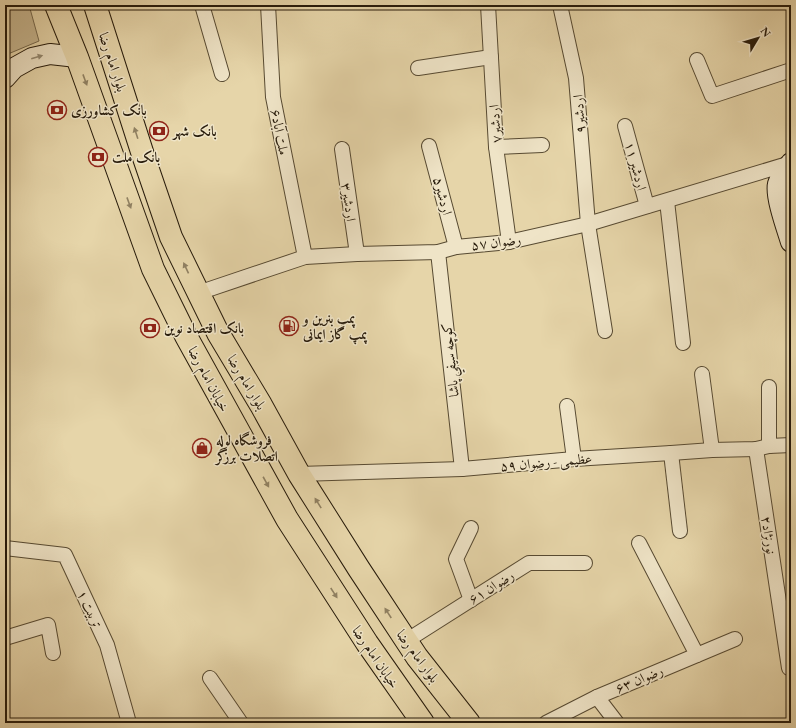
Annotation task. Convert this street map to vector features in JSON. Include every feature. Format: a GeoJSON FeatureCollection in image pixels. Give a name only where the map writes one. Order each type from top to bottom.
{"type":"FeatureCollection","features":[{"type":"Feature","properties":{"kind":"main road","name":"خیابان امام رضا"},"geometry":{"type":"LineString","coordinates":[[56,5],[77,57],[153,269],[186,336],[287,519],[367,644],[423,723]]}},
{"type":"Feature","properties":{"kind":"main road","name":"بلوار امام رضا"},"geometry":{"type":"LineString","coordinates":[[95,5],[171,237],[218,333],[261,405],[299,474],[359,570],[417,657],[469,723]]}},
{"type":"Feature","properties":{"kind":"street"},"geometry":{"type":"LineString","coordinates":[[202,5],[222,74]]}},
{"type":"Feature","properties":{"kind":"street","name":"ملت آباد۶"},"geometry":{"type":"LineString","coordinates":[[268,5],[272,97],[305,257]]}},
{"type":"Feature","properties":{"kind":"street","name":"اردشیر۷"},"geometry":{"type":"LineString","coordinates":[[488,5],[496,147],[509,242]]}},
{"type":"Feature","properties":{"kind":"street","name":"اردشیر۹"},"geometry":{"type":"LineString","coordinates":[[560,5],[576,78],[588,224],[605,331]]}},
{"type":"Feature","properties":{"kind":"street"},"geometry":{"type":"LineString","coordinates":[[5,78],[14,68],[32,58],[50,54],[77,57]]}},
{"type":"Feature","properties":{"kind":"street"},"geometry":{"type":"LineString","coordinates":[[418,68],[491,57]]}},
{"type":"Feature","properties":{"kind":"street"},"geometry":{"type":"LineString","coordinates":[[697,60],[712,96],[791,70]]}},
{"type":"Feature","properties":{"kind":"street","name":"اردشیر ۱۱"},"geometry":{"type":"LineString","coordinates":[[625,126],[647,206]]}},
{"type":"Feature","properties":{"kind":"street"},"geometry":{"type":"LineString","coordinates":[[496,147],[542,145]]}},
{"type":"Feature","properties":{"kind":"street","name":"اردشیر۵"},"geometry":{"type":"LineString","coordinates":[[429,146],[456,246]]}},
{"type":"Feature","properties":{"kind":"street","name":"اردشیر۳"},"geometry":{"type":"LineString","coordinates":[[342,149],[357,254]]}},
{"type":"Feature","properties":{"kind":"street"},"geometry":{"type":"LineString","coordinates":[[791,163],[780,177],[777,186],[779,199],[791,242]]}},
{"type":"Feature","properties":{"kind":"street","name":"رضوان ۵۷"},"geometry":{"type":"LineString","coordinates":[[198,293],[305,257],[438,252],[456,246],[509,242],[588,224],[791,163]]}},
{"type":"Feature","properties":{"kind":"street"},"geometry":{"type":"LineString","coordinates":[[667,201],[683,343]]}},
{"type":"Feature","properties":{"kind":"street","name":"كوچه سيفي پاشا"},"geometry":{"type":"LineString","coordinates":[[438,252],[462,469]]}},
{"type":"Feature","properties":{"kind":"street"},"geometry":{"type":"LineString","coordinates":[[702,374],[712,450]]}},
{"type":"Feature","properties":{"kind":"street","name":"نورنژاد۲"},"geometry":{"type":"LineString","coordinates":[[769,387],[763,447],[789,668]]}},
{"type":"Feature","properties":{"kind":"street"},"geometry":{"type":"LineString","coordinates":[[568,406],[574,459]]}},
{"type":"Feature","properties":{"kind":"street","name":"عظیمی - رضوان ۵۹"},"geometry":{"type":"LineString","coordinates":[[299,474],[462,469],[574,459],[671,454],[791,445]]}},
{"type":"Feature","properties":{"kind":"street"},"geometry":{"type":"LineString","coordinates":[[671,454],[680,531]]}},
{"type":"Feature","properties":{"kind":"street"},"geometry":{"type":"LineString","coordinates":[[470,600],[456,559],[471,528]]}},
{"type":"Feature","properties":{"kind":"street"},"geometry":{"type":"LineString","coordinates":[[640,543],[697,655]]}},
{"type":"Feature","properties":{"kind":"street","name":"تربیت ۱"},"geometry":{"type":"LineString","coordinates":[[5,548],[65,555],[107,645],[129,723]]}},
{"type":"Feature","properties":{"kind":"street","name":"رضوان ۶۱"},"geometry":{"type":"LineString","coordinates":[[406,641],[529,563],[585,563]]}},
{"type":"Feature","properties":{"kind":"street"},"geometry":{"type":"LineString","coordinates":[[5,638],[48,625],[53,653]]}},
{"type":"Feature","properties":{"kind":"street","name":"رضوان ۶۳"},"geometry":{"type":"LineString","coordinates":[[546,723],[597,697],[735,639]]}},
{"type":"Feature","properties":{"kind":"street"},"geometry":{"type":"LineString","coordinates":[[210,678],[241,723]]}},
{"type":"Feature","properties":{"kind":"street"},"geometry":{"type":"LineString","coordinates":[[597,697],[617,723]]}},
{"type":"Feature","properties":{"kind":"shaded area"},"geometry":{"type":"Polygon","coordinates":[[[5,5],[29,5],[39,41],[8,54],[5,44],[5,5]]]}},
{"type":"Feature","properties":{"kind":"place","name":"بانک کشاورزی"},"geometry":{"type":"Point","coordinates":[57,110]}},
{"type":"Feature","properties":{"kind":"place","name":"بانک شهر"},"geometry":{"type":"Point","coordinates":[159,131]}},
{"type":"Feature","properties":{"kind":"place","name":"بانک ملت"},"geometry":{"type":"Point","coordinates":[98,157]}},
{"type":"Feature","properties":{"kind":"place","name":"پمپ بنرین و پمپ گاز ایمانی"},"geometry":{"type":"Point","coordinates":[289,326]}},
{"type":"Feature","properties":{"kind":"place","name":"بانک اقتصاد نوین"},"geometry":{"type":"Point","coordinates":[150,328]}},
{"type":"Feature","properties":{"kind":"place","name":"فروشگاه لوله اتصلات برزگر"},"geometry":{"type":"Point","coordinates":[202,448]}}]}
